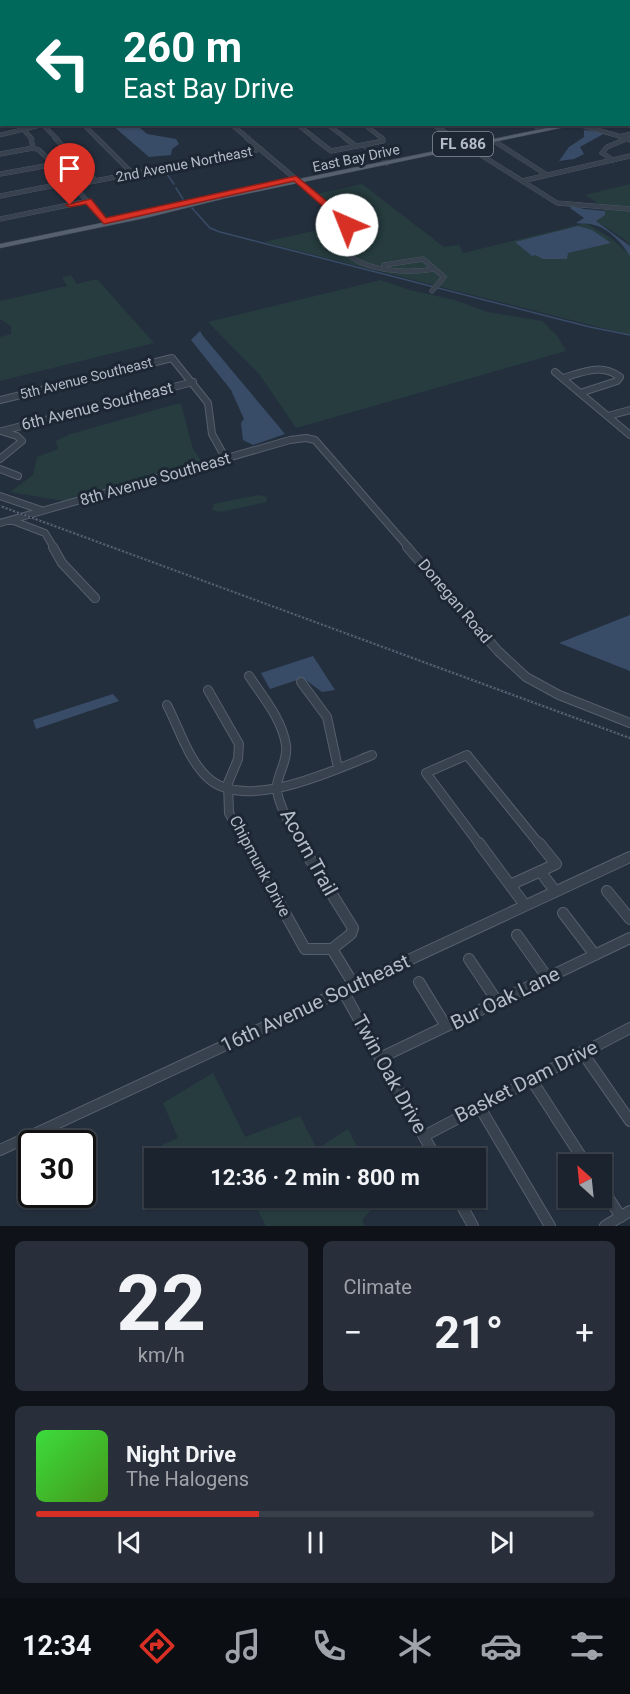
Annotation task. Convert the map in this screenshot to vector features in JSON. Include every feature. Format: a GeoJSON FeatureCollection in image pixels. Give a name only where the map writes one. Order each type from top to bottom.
{"type":"FeatureCollection","features":[{"type":"Feature","properties":{"kind":"main road","name":"East Bay Drive"},"geometry":{"type":"LineString","coordinates":[[0,244],[348,171],[420,153],[494,141],[551,126]]}},
{"type":"Feature","properties":{"kind":"main road"},"geometry":{"type":"LineString","coordinates":[[547,130],[562,126]]}},
{"type":"Feature","properties":{"kind":"main road","name":"East Bay Drive"},"geometry":{"type":"LineString","coordinates":[[0,244],[297,180],[567,126]]}},
{"type":"Feature","properties":{"kind":"street"},"geometry":{"type":"LineString","coordinates":[[0,135],[39,126]]}},
{"type":"Feature","properties":{"kind":"street"},"geometry":{"type":"LineString","coordinates":[[44,126],[96,181]]}},
{"type":"Feature","properties":{"kind":"street"},"geometry":{"type":"LineString","coordinates":[[85,126],[133,174]]}},
{"type":"Feature","properties":{"kind":"street"},"geometry":{"type":"LineString","coordinates":[[233,126],[348,227],[339,238],[340,250],[349,257],[411,273],[435,269]]}},
{"type":"Feature","properties":{"kind":"street"},"geometry":{"type":"LineString","coordinates":[[300,126],[331,151],[383,141],[382,137],[367,126]]}},
{"type":"Feature","properties":{"kind":"street"},"geometry":{"type":"LineString","coordinates":[[330,126],[356,146]]}},
{"type":"Feature","properties":{"kind":"street"},"geometry":{"type":"LineString","coordinates":[[435,126],[463,146],[557,203],[630,209]]}},
{"type":"Feature","properties":{"kind":"street"},"geometry":{"type":"LineString","coordinates":[[535,126],[539,129]]}},
{"type":"Feature","properties":{"kind":"street"},"geometry":{"type":"LineString","coordinates":[[584,126],[622,136],[630,141]]}},
{"type":"Feature","properties":{"kind":"street"},"geometry":{"type":"LineString","coordinates":[[24,130],[32,139],[33,148]]}},
{"type":"Feature","properties":{"kind":"street"},"geometry":{"type":"LineString","coordinates":[[622,136],[630,134]]}},
{"type":"Feature","properties":{"kind":"street"},"geometry":{"type":"LineString","coordinates":[[613,160],[602,153],[604,149],[624,140],[622,136]]}},
{"type":"Feature","properties":{"kind":"street"},"geometry":{"type":"LineString","coordinates":[[494,141],[548,175]]}},
{"type":"Feature","properties":{"kind":"street"},"geometry":{"type":"LineString","coordinates":[[364,144],[385,162]]}},
{"type":"Feature","properties":{"kind":"street"},"geometry":{"type":"LineString","coordinates":[[0,154],[33,148],[39,150],[50,161],[50,165]]}},
{"type":"Feature","properties":{"kind":"street","name":"2nd Avenue Northeast"},"geometry":{"type":"LineString","coordinates":[[0,196],[71,183],[96,181],[261,149]]}},
{"type":"Feature","properties":{"kind":"street"},"geometry":{"type":"LineString","coordinates":[[522,181],[630,156]]}},
{"type":"Feature","properties":{"kind":"street"},"geometry":{"type":"LineString","coordinates":[[0,174],[50,165],[63,173],[104,221]]}},
{"type":"Feature","properties":{"kind":"street"},"geometry":{"type":"LineString","coordinates":[[0,219],[88,201]]}},
{"type":"Feature","properties":{"kind":"street"},"geometry":{"type":"LineString","coordinates":[[373,265],[397,264],[422,259],[444,277],[432,291]]}},
{"type":"Feature","properties":{"kind":"street","name":"5th Avenue Southeast"},"geometry":{"type":"LineString","coordinates":[[0,400],[172,358],[193,382]]}},
{"type":"Feature","properties":{"kind":"street"},"geometry":{"type":"LineString","coordinates":[[563,378],[597,369],[608,369],[620,377],[617,381],[580,393]]}},
{"type":"Feature","properties":{"kind":"street"},"geometry":{"type":"LineString","coordinates":[[555,372],[630,435]]}},
{"type":"Feature","properties":{"kind":"street"},"geometry":{"type":"LineString","coordinates":[[193,382],[208,403],[215,443],[226,459]]}},
{"type":"Feature","properties":{"kind":"street","name":"6th Avenue Southeast"},"geometry":{"type":"LineString","coordinates":[[1,431],[193,382]]}},
{"type":"Feature","properties":{"kind":"street"},"geometry":{"type":"LineString","coordinates":[[608,416],[630,410]]}},
{"type":"Feature","properties":{"kind":"street"},"geometry":{"type":"LineString","coordinates":[[0,459],[21,443],[21,438],[1,431]]}},
{"type":"Feature","properties":{"kind":"street","name":"8th Avenue Southeast"},"geometry":{"type":"LineString","coordinates":[[0,523],[290,440],[310,438]]}},
{"type":"Feature","properties":{"kind":"street","name":"Donegan Road"},"geometry":{"type":"LineString","coordinates":[[310,438],[320,443],[498,651],[519,672],[560,697],[630,723]]}},
{"type":"Feature","properties":{"kind":"street"},"geometry":{"type":"LineString","coordinates":[[0,469],[18,476]]}},
{"type":"Feature","properties":{"kind":"street"},"geometry":{"type":"LineString","coordinates":[[0,496],[42,511]]}},
{"type":"Feature","properties":{"kind":"street"},"geometry":{"type":"LineString","coordinates":[[10,520],[45,533],[62,563],[95,598]]}},
{"type":"Feature","properties":{"kind":"street"},"geometry":{"type":"LineString","coordinates":[[249,676],[276,718],[284,736],[285,761],[276,787]]}},
{"type":"Feature","properties":{"kind":"street"},"geometry":{"type":"LineString","coordinates":[[301,682],[319,704],[328,723],[338,768]]}},
{"type":"Feature","properties":{"kind":"street","name":"Chipmunk Drive"},"geometry":{"type":"LineString","coordinates":[[208,690],[239,744],[239,754],[228,789],[229,813],[305,949],[332,949]]}},
{"type":"Feature","properties":{"kind":"street"},"geometry":{"type":"LineString","coordinates":[[167,705],[205,774],[228,789],[253,790],[276,787],[372,755]]}},
{"type":"Feature","properties":{"kind":"street"},"geometry":{"type":"LineString","coordinates":[[510,885],[556,864],[467,755],[426,773],[510,885],[525,905]]}},
{"type":"Feature","properties":{"kind":"street","name":"Acorn Trail"},"geometry":{"type":"LineString","coordinates":[[276,787],[288,821],[353,928],[351,934],[332,949]]}},
{"type":"Feature","properties":{"kind":"street","name":"16th Avenue Southeast"},"geometry":{"type":"LineString","coordinates":[[0,1150],[630,857]]}},
{"type":"Feature","properties":{"kind":"street"},"geometry":{"type":"LineString","coordinates":[[540,871],[555,891]]}},
{"type":"Feature","properties":{"kind":"street"},"geometry":{"type":"LineString","coordinates":[[608,891],[630,919]]}},
{"type":"Feature","properties":{"kind":"street"},"geometry":{"type":"LineString","coordinates":[[563,913],[595,955]]}},
{"type":"Feature","properties":{"kind":"street"},"geometry":{"type":"LineString","coordinates":[[517,935],[547,977]]}},
{"type":"Feature","properties":{"kind":"street","name":"Bur Oak Lane"},"geometry":{"type":"LineString","coordinates":[[380,1058],[630,938]]}},
{"type":"Feature","properties":{"kind":"street"},"geometry":{"type":"LineString","coordinates":[[332,949],[354,985]]}},
{"type":"Feature","properties":{"kind":"street"},"geometry":{"type":"LineString","coordinates":[[469,959],[497,1001]]}},
{"type":"Feature","properties":{"kind":"street"},"geometry":{"type":"LineString","coordinates":[[419,982],[446,1026]]}},
{"type":"Feature","properties":{"kind":"street","name":"Twin Oak Drive"},"geometry":{"type":"LineString","coordinates":[[343,990],[431,1148]]}},
{"type":"Feature","properties":{"kind":"street","name":"Basket Dam Drive"},"geometry":{"type":"LineString","coordinates":[[424,1136],[630,1028]]}},
{"type":"Feature","properties":{"kind":"street"},"geometry":{"type":"LineString","coordinates":[[582,1052],[630,1121]]}},
{"type":"Feature","properties":{"kind":"street"},"geometry":{"type":"LineString","coordinates":[[531,1079],[580,1154]]}},
{"type":"Feature","properties":{"kind":"street"},"geometry":{"type":"LineString","coordinates":[[478,1106],[550,1226]]}},
{"type":"Feature","properties":{"kind":"street"},"geometry":{"type":"LineString","coordinates":[[605,1226],[625,1214],[612,1199]]}},
{"type":"Feature","properties":{"kind":"street"},"geometry":{"type":"LineString","coordinates":[[463,1208],[473,1226]]}},
{"type":"Feature","properties":{"kind":"green space"},"geometry":{"type":"Polygon","coordinates":[[[362,184],[444,247],[459,245],[463,253],[586,223],[612,239],[630,255],[630,335],[264,242],[349,223],[317,194],[362,184]]]}},
{"type":"Feature","properties":{"kind":"green space"},"geometry":{"type":"Polygon","coordinates":[[[630,184],[630,246],[624,239],[596,221],[605,211],[585,195],[630,184]]]}},
{"type":"Feature","properties":{"kind":"green space"},"geometry":{"type":"Polygon","coordinates":[[[71,275],[77,284],[97,279],[154,343],[0,381],[0,337],[11,334],[11,326],[0,319],[0,301],[67,286],[62,277],[71,275]]]}},
{"type":"Feature","properties":{"kind":"green space"},"geometry":{"type":"Polygon","coordinates":[[[381,280],[410,290],[455,300],[488,312],[542,321],[558,337],[566,351],[296,428],[260,375],[208,322],[381,280]]]}},
{"type":"Feature","properties":{"kind":"green space"},"geometry":{"type":"Polygon","coordinates":[[[181,404],[193,449],[203,463],[69,502],[10,492],[33,475],[37,457],[58,449],[56,441],[71,434],[181,404]]]}},
{"type":"Feature","properties":{"kind":"green space"},"geometry":{"type":"Polygon","coordinates":[[[259,495],[267,497],[266,502],[221,512],[212,510],[214,504],[259,495]]]}},
{"type":"Feature","properties":{"kind":"green space"},"geometry":{"type":"Polygon","coordinates":[[[213,1073],[245,1137],[300,1116],[316,1148],[163,1148],[162,1145],[178,1138],[163,1103],[213,1073]]]}},
{"type":"Feature","properties":{"kind":"green space"},"geometry":{"type":"Polygon","coordinates":[[[348,1129],[358,1148],[319,1148],[348,1129]]]}},
{"type":"Feature","properties":{"kind":"green space"},"geometry":{"type":"Polygon","coordinates":[[[257,1208],[373,1208],[362,1220],[365,1226],[266,1226],[257,1208]]]}},
{"type":"Feature","properties":{"kind":"water"},"geometry":{"type":"Polygon","coordinates":[[[113,126],[138,126],[147,134],[176,139],[179,144],[172,149],[171,155],[149,157],[113,126]]]}},
{"type":"Feature","properties":{"kind":"water"},"geometry":{"type":"Polygon","coordinates":[[[584,130],[605,133],[580,147],[584,154],[574,159],[559,161],[569,147],[584,137],[584,130]]]}},
{"type":"Feature","properties":{"kind":"water"},"geometry":{"type":"Polygon","coordinates":[[[572,206],[605,211],[605,215],[596,221],[630,246],[630,256],[603,228],[576,223],[584,218],[570,208],[572,206]]]}},
{"type":"Feature","properties":{"kind":"water"},"geometry":{"type":"Polygon","coordinates":[[[578,226],[592,230],[611,243],[568,253],[567,259],[543,259],[532,256],[515,242],[578,226]]]}},
{"type":"Feature","properties":{"kind":"water"},"geometry":{"type":"Polygon","coordinates":[[[200,331],[285,434],[253,445],[243,440],[241,423],[244,419],[231,390],[191,340],[200,331]]]}},
{"type":"Feature","properties":{"kind":"water"},"geometry":{"type":"Polygon","coordinates":[[[630,615],[630,671],[559,643],[630,615]]]}},
{"type":"Feature","properties":{"kind":"water"},"geometry":{"type":"Polygon","coordinates":[[[313,656],[335,690],[322,692],[303,678],[270,689],[261,673],[313,656]]]}},
{"type":"Feature","properties":{"kind":"water"},"geometry":{"type":"Polygon","coordinates":[[[113,694],[119,701],[36,729],[33,720],[113,694]]]}},
{"type":"Feature","properties":{"kind":"waterway"},"geometry":{"type":"LineString","coordinates":[[164,170],[174,184]]}},
{"type":"Feature","properties":{"kind":"waterway"},"geometry":{"type":"LineString","coordinates":[[176,188],[183,199]]}},
{"type":"Feature","properties":{"kind":"waterway"},"geometry":{"type":"LineString","coordinates":[[192,208],[210,228],[220,232],[590,327],[630,335]]}},
{"type":"Feature","properties":{"kind":"railway"},"geometry":{"type":"LineString","coordinates":[[0,506],[630,738]]}},
{"type":"Feature","properties":{"kind":"route"},"geometry":{"type":"LineString","coordinates":[[70,205],[88,201],[104,221],[296,178],[350,225],[348,227],[347,225]]}}]}
